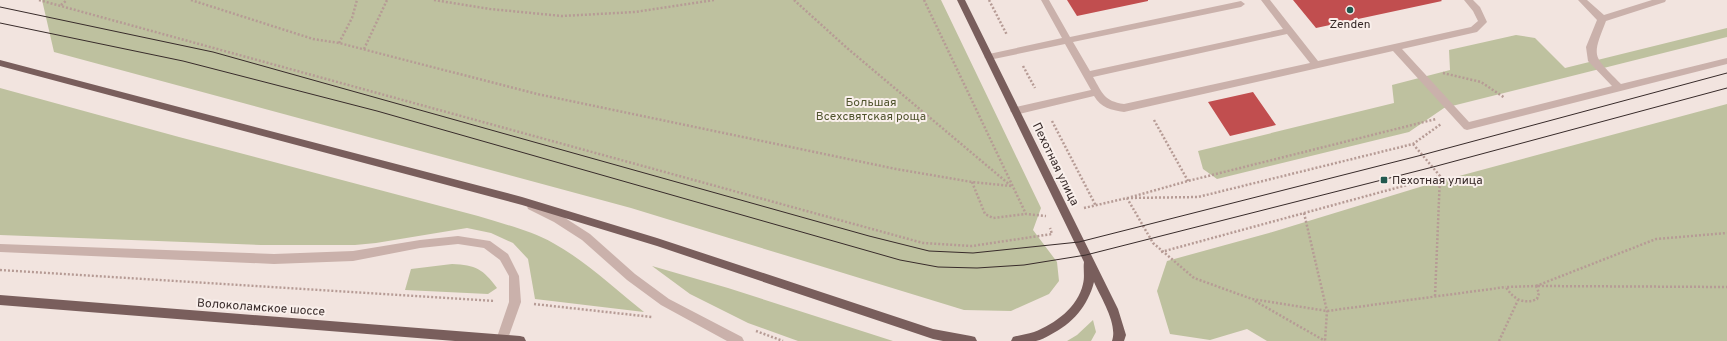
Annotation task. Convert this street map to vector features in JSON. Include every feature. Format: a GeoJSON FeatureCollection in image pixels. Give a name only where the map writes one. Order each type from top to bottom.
{"type":"FeatureCollection","features":[{"type":"Feature","properties":{"kind":"main road","name":"Пехотная улица"},"geometry":{"type":"LineString","coordinates":[[961,0],[1114,312],[1120,335],[1118,341]]}},
{"type":"Feature","properties":{"kind":"main road"},"geometry":{"type":"LineString","coordinates":[[0,63],[522,201],[657,242],[933,334],[971,341]]}},
{"type":"Feature","properties":{"kind":"main road"},"geometry":{"type":"LineString","coordinates":[[1017,341],[1026,340],[1060,325],[1080,305],[1088,285],[1089,261]]}},
{"type":"Feature","properties":{"kind":"main road","name":"Волоколамское шоссе"},"geometry":{"type":"LineString","coordinates":[[0,300],[520,341]]}},
{"type":"Feature","properties":{"kind":"street"},"geometry":{"type":"LineString","coordinates":[[1045,0],[1102,101],[1111,106],[1124,108],[1474,30],[1483,22],[1477,9],[1468,0]]}},
{"type":"Feature","properties":{"kind":"street"},"geometry":{"type":"LineString","coordinates":[[1265,0],[1316,65]]}},
{"type":"Feature","properties":{"kind":"street"},"geometry":{"type":"LineString","coordinates":[[1582,0],[1602,19]]}},
{"type":"Feature","properties":{"kind":"street"},"geometry":{"type":"LineString","coordinates":[[1602,19],[1662,0]]}},
{"type":"Feature","properties":{"kind":"street"},"geometry":{"type":"LineString","coordinates":[[989,57],[1241,4]]}},
{"type":"Feature","properties":{"kind":"street"},"geometry":{"type":"LineString","coordinates":[[1602,19],[1591,46],[1593,61],[1619,88]]}},
{"type":"Feature","properties":{"kind":"street"},"geometry":{"type":"LineString","coordinates":[[1087,75],[1284,32]]}},
{"type":"Feature","properties":{"kind":"street"},"geometry":{"type":"LineString","coordinates":[[1396,48],[1467,126],[1727,61]]}},
{"type":"Feature","properties":{"kind":"street"},"geometry":{"type":"LineString","coordinates":[[1015,112],[1096,92]]}},
{"type":"Feature","properties":{"kind":"street"},"geometry":{"type":"LineString","coordinates":[[522,201],[558,219],[586,237],[631,277],[665,302],[738,341]]}},
{"type":"Feature","properties":{"kind":"street"},"geometry":{"type":"LineString","coordinates":[[0,248],[274,259],[353,256],[420,244],[458,240],[486,244],[504,257],[514,276],[515,302],[502,340]]}},
{"type":"Feature","properties":{"kind":"path"},"geometry":{"type":"LineString","coordinates":[[39,0],[923,243],[972,246],[1052,234]]}},
{"type":"Feature","properties":{"kind":"path"},"geometry":{"type":"LineString","coordinates":[[61,6],[67,0]]}},
{"type":"Feature","properties":{"kind":"path"},"geometry":{"type":"LineString","coordinates":[[191,0],[314,39],[364,49],[537,94],[896,169],[972,182],[1012,186]]}},
{"type":"Feature","properties":{"kind":"path"},"geometry":{"type":"LineString","coordinates":[[339,43],[352,18],[357,0]]}},
{"type":"Feature","properties":{"kind":"path"},"geometry":{"type":"LineString","coordinates":[[364,49],[387,0]]}},
{"type":"Feature","properties":{"kind":"path"},"geometry":{"type":"LineString","coordinates":[[434,0],[490,10],[562,16],[635,12],[714,0]]}},
{"type":"Feature","properties":{"kind":"path"},"geometry":{"type":"LineString","coordinates":[[794,0],[847,48],[1012,186]]}},
{"type":"Feature","properties":{"kind":"path"},"geometry":{"type":"LineString","coordinates":[[924,0],[1026,214]]}},
{"type":"Feature","properties":{"kind":"path"},"geometry":{"type":"LineString","coordinates":[[989,0],[1096,206]]}},
{"type":"Feature","properties":{"kind":"path"},"geometry":{"type":"LineString","coordinates":[[1415,70],[1454,75],[1481,82],[1508,100]]}},
{"type":"Feature","properties":{"kind":"path"},"geometry":{"type":"LineString","coordinates":[[1144,103],[1188,181]]}},
{"type":"Feature","properties":{"kind":"path"},"geometry":{"type":"LineString","coordinates":[[1082,209],[1456,114]]}},
{"type":"Feature","properties":{"kind":"path"},"geometry":{"type":"LineString","coordinates":[[1127,198],[1198,197],[1413,144],[1440,176],[1435,296]]}},
{"type":"Feature","properties":{"kind":"path"},"geometry":{"type":"LineString","coordinates":[[1161,252],[1440,176]]}},
{"type":"Feature","properties":{"kind":"path"},"geometry":{"type":"LineString","coordinates":[[972,182],[985,214],[993,218],[1026,214],[1046,216]]}},
{"type":"Feature","properties":{"kind":"path"},"geometry":{"type":"LineString","coordinates":[[1127,198],[1153,243],[1161,252],[1194,278],[1252,299],[1325,341],[1327,311],[1304,213]]}},
{"type":"Feature","properties":{"kind":"path"},"geometry":{"type":"LineString","coordinates":[[1536,286],[1656,239],[1727,233]]}},
{"type":"Feature","properties":{"kind":"path"},"geometry":{"type":"LineString","coordinates":[[0,270],[515,302],[652,317]]}},
{"type":"Feature","properties":{"kind":"path"},"geometry":{"type":"LineString","coordinates":[[1506,287],[1508,292],[1518,300],[1532,302],[1537,298],[1539,293],[1536,286]]}},
{"type":"Feature","properties":{"kind":"path"},"geometry":{"type":"LineString","coordinates":[[1252,299],[1327,311],[1506,287],[1727,287]]}},
{"type":"Feature","properties":{"kind":"path"},"geometry":{"type":"LineString","coordinates":[[1499,341],[1518,300]]}},
{"type":"Feature","properties":{"kind":"green space","name":"Большая Всехсвятская роща"},"geometry":{"type":"Polygon","coordinates":[[[42,0],[941,0],[1041,208],[1033,230],[1057,262],[1059,281],[1049,294],[1011,311],[964,310],[631,208],[54,52],[42,0]]]}},
{"type":"Feature","properties":{"kind":"green space"},"geometry":{"type":"Polygon","coordinates":[[[1727,28],[1727,37],[1444,108],[1409,132],[1217,179],[1203,169],[1198,151],[1394,103],[1392,85],[1450,70],[1449,50],[1516,35],[1535,38],[1565,68],[1727,28]]]}},
{"type":"Feature","properties":{"kind":"green space"},"geometry":{"type":"Polygon","coordinates":[[[0,88],[478,216],[526,231],[544,238],[577,258],[644,312],[535,299],[528,259],[513,243],[491,233],[467,228],[355,245],[261,245],[0,235],[0,88]]]}},
{"type":"Feature","properties":{"kind":"green space"},"geometry":{"type":"Polygon","coordinates":[[[1727,104],[1727,341],[1267,341],[1247,329],[1210,340],[1170,334],[1157,291],[1167,261],[1269,233],[1433,183],[1727,104]]]}},
{"type":"Feature","properties":{"kind":"green space"},"geometry":{"type":"Polygon","coordinates":[[[452,264],[478,269],[487,276],[497,288],[488,294],[405,290],[411,269],[452,264]]]}},
{"type":"Feature","properties":{"kind":"green space"},"geometry":{"type":"Polygon","coordinates":[[[652,266],[728,288],[893,341],[798,341],[748,323],[690,294],[652,266]]]}},
{"type":"Feature","properties":{"kind":"green space"},"geometry":{"type":"Polygon","coordinates":[[[1093,320],[1096,332],[1091,341],[1067,341],[1077,335],[1093,320]]]}},
{"type":"Feature","properties":{"kind":"building"},"geometry":{"type":"Polygon","coordinates":[[[1067,0],[1148,0],[1148,1],[1077,16],[1067,0]]]}},
{"type":"Feature","properties":{"kind":"building"},"geometry":{"type":"Polygon","coordinates":[[[1293,0],[1441,0],[1442,1],[1316,28],[1293,0]]]}},
{"type":"Feature","properties":{"kind":"building"},"geometry":{"type":"Polygon","coordinates":[[[1253,92],[1276,125],[1230,136],[1208,102],[1253,92]]]}},
{"type":"Feature","properties":{"kind":"tram line"},"geometry":{"type":"LineString","coordinates":[[0,7],[213,52],[869,236],[929,251],[973,253],[1079,242],[1422,155],[1727,73]]}},
{"type":"Feature","properties":{"kind":"tram line"},"geometry":{"type":"LineString","coordinates":[[0,23],[183,61],[377,111],[900,260],[938,267],[977,268],[1024,265],[1086,255],[1433,167],[1727,88]]}},
{"type":"Feature","properties":{"kind":"place","name":"Zenden"},"geometry":{"type":"Point","coordinates":[1350,10]}},
{"type":"Feature","properties":{"kind":"place","name":"Пехотная улица"},"geometry":{"type":"Point","coordinates":[1384,180]}}]}
